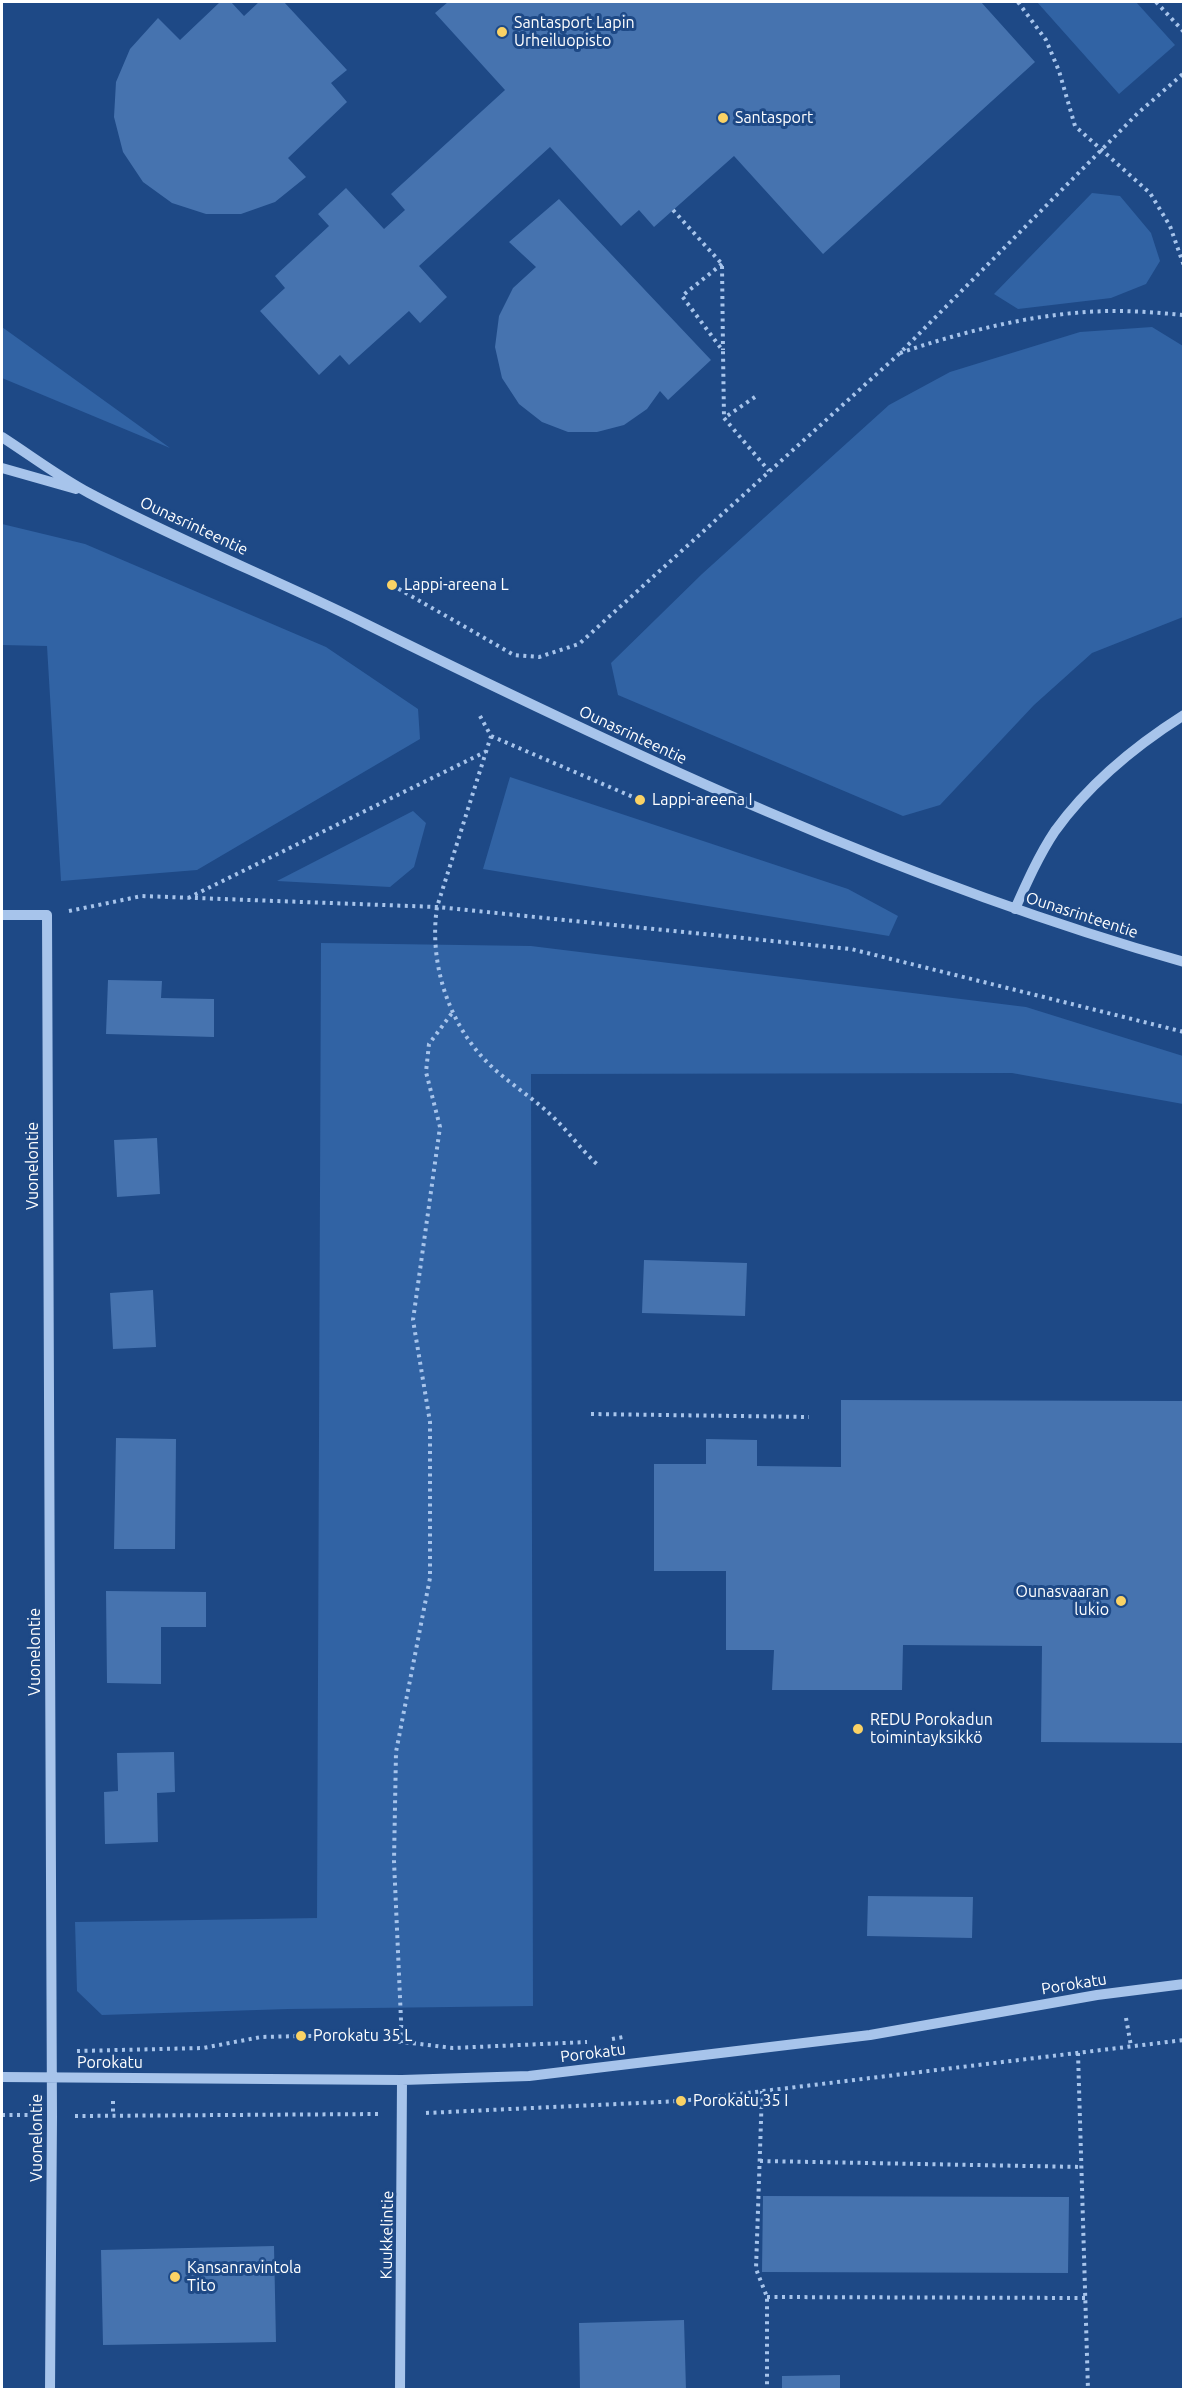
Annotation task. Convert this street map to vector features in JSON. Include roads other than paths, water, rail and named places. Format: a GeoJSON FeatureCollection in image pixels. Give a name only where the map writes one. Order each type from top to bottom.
{"type":"FeatureCollection","features":[{"type":"Feature","properties":{"kind":"street","name":"Ounasrinteentie"},"geometry":{"type":"LineString","coordinates":[[2,437],[88,492],[496,688],[713,789],[1015,909],[1184,962]]}},
{"type":"Feature","properties":{"kind":"street","name":"Ounasrinteentie"},"geometry":{"type":"LineString","coordinates":[[2,468],[88,492]]}},
{"type":"Feature","properties":{"kind":"street"},"geometry":{"type":"LineString","coordinates":[[1015,909],[1034,868],[1056,831],[1092,789],[1139,743],[1184,715]]}},
{"type":"Feature","properties":{"kind":"street","name":"Vuonelontie"},"geometry":{"type":"LineString","coordinates":[[2,915],[47,915],[52,2051],[50,2390]]}},
{"type":"Feature","properties":{"kind":"street","name":"Porokatu"},"geometry":{"type":"LineString","coordinates":[[2,2077],[402,2080],[529,2076],[870,2035],[1097,1995],[1184,1984]]}},
{"type":"Feature","properties":{"kind":"street","name":"Kuukkelintie"},"geometry":{"type":"LineString","coordinates":[[400,2390],[402,2080]]}},
{"type":"Feature","properties":{"kind":"place","name":"Santasport Lapin Urheiluopisto"},"geometry":{"type":"Point","coordinates":[502,32]}},
{"type":"Feature","properties":{"kind":"place","name":"Santasport"},"geometry":{"type":"Point","coordinates":[723,118]}},
{"type":"Feature","properties":{"kind":"place","name":"Lappi-areena L"},"geometry":{"type":"Point","coordinates":[392,585]}},
{"type":"Feature","properties":{"kind":"place","name":"Lappi-areena I"},"geometry":{"type":"Point","coordinates":[640,800]}},
{"type":"Feature","properties":{"kind":"place","name":"Ounasvaaran lukio"},"geometry":{"type":"Point","coordinates":[1121,1601]}},
{"type":"Feature","properties":{"kind":"place","name":"REDU Porokadun toimintayksikkö"},"geometry":{"type":"Point","coordinates":[858,1729]}},
{"type":"Feature","properties":{"kind":"place","name":"Porokatu 35 L"},"geometry":{"type":"Point","coordinates":[301,2036]}},
{"type":"Feature","properties":{"kind":"place","name":"Porokatu 35 I"},"geometry":{"type":"Point","coordinates":[681,2101]}},
{"type":"Feature","properties":{"kind":"place","name":"Kansanravintola Tito"},"geometry":{"type":"Point","coordinates":[175,2277]}}]}
